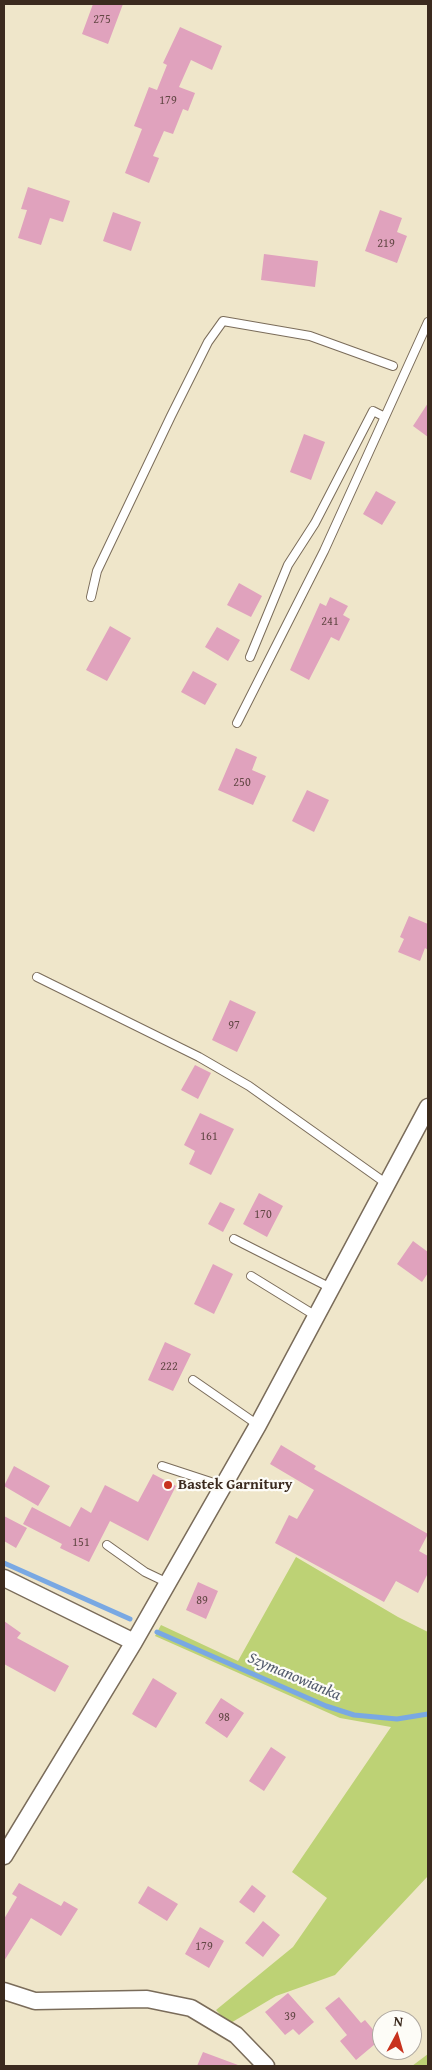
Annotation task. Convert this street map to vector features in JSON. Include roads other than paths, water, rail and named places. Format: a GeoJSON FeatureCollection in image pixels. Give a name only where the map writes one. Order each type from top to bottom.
{"type":"FeatureCollection","features":[{"type":"Feature","properties":{"kind":"street"},"geometry":{"type":"LineString","coordinates":[[4,1856],[134,1642],[258,1425],[428,1107]]}},
{"type":"Feature","properties":{"kind":"street"},"geometry":{"type":"LineString","coordinates":[[4,1578],[134,1642]]}},
{"type":"Feature","properties":{"kind":"street"},"geometry":{"type":"LineString","coordinates":[[4,1991],[35,2001],[147,1999],[191,2008],[236,2035],[266,2066]]}},
{"type":"Feature","properties":{"kind":"lane"},"geometry":{"type":"LineString","coordinates":[[91,597],[97,571],[171,416],[208,342],[223,321],[310,336],[393,366]]}},
{"type":"Feature","properties":{"kind":"lane"},"geometry":{"type":"LineString","coordinates":[[237,723],[324,551],[384,416],[408,370],[428,322]]}},
{"type":"Feature","properties":{"kind":"lane"},"geometry":{"type":"LineString","coordinates":[[250,658],[288,565],[315,523],[374,411],[384,416]]}},
{"type":"Feature","properties":{"kind":"lane"},"geometry":{"type":"LineString","coordinates":[[37,977],[199,1057],[249,1086],[387,1184]]}},
{"type":"Feature","properties":{"kind":"lane"},"geometry":{"type":"LineString","coordinates":[[234,1239],[331,1288]]}},
{"type":"Feature","properties":{"kind":"lane"},"geometry":{"type":"LineString","coordinates":[[251,1276],[316,1316]]}},
{"type":"Feature","properties":{"kind":"lane"},"geometry":{"type":"LineString","coordinates":[[192,1380],[258,1425]]}},
{"type":"Feature","properties":{"kind":"lane"},"geometry":{"type":"LineString","coordinates":[[162,1466],[223,1486]]}},
{"type":"Feature","properties":{"kind":"lane"},"geometry":{"type":"LineString","coordinates":[[107,1544],[144,1572],[168,1583]]}},
{"type":"Feature","properties":{"kind":"waterway","name":"Szymanowianka"},"geometry":{"type":"LineString","coordinates":[[4,1563],[130,1619]]}},
{"type":"Feature","properties":{"kind":"waterway","name":"Szymanowianka"},"geometry":{"type":"LineString","coordinates":[[157,1632],[326,1706],[354,1715],[397,1719],[428,1714]]}},
{"type":"Feature","properties":{"kind":"place","name":"Bastek Garnitury"},"geometry":{"type":"Point","coordinates":[168,1485]}}]}
